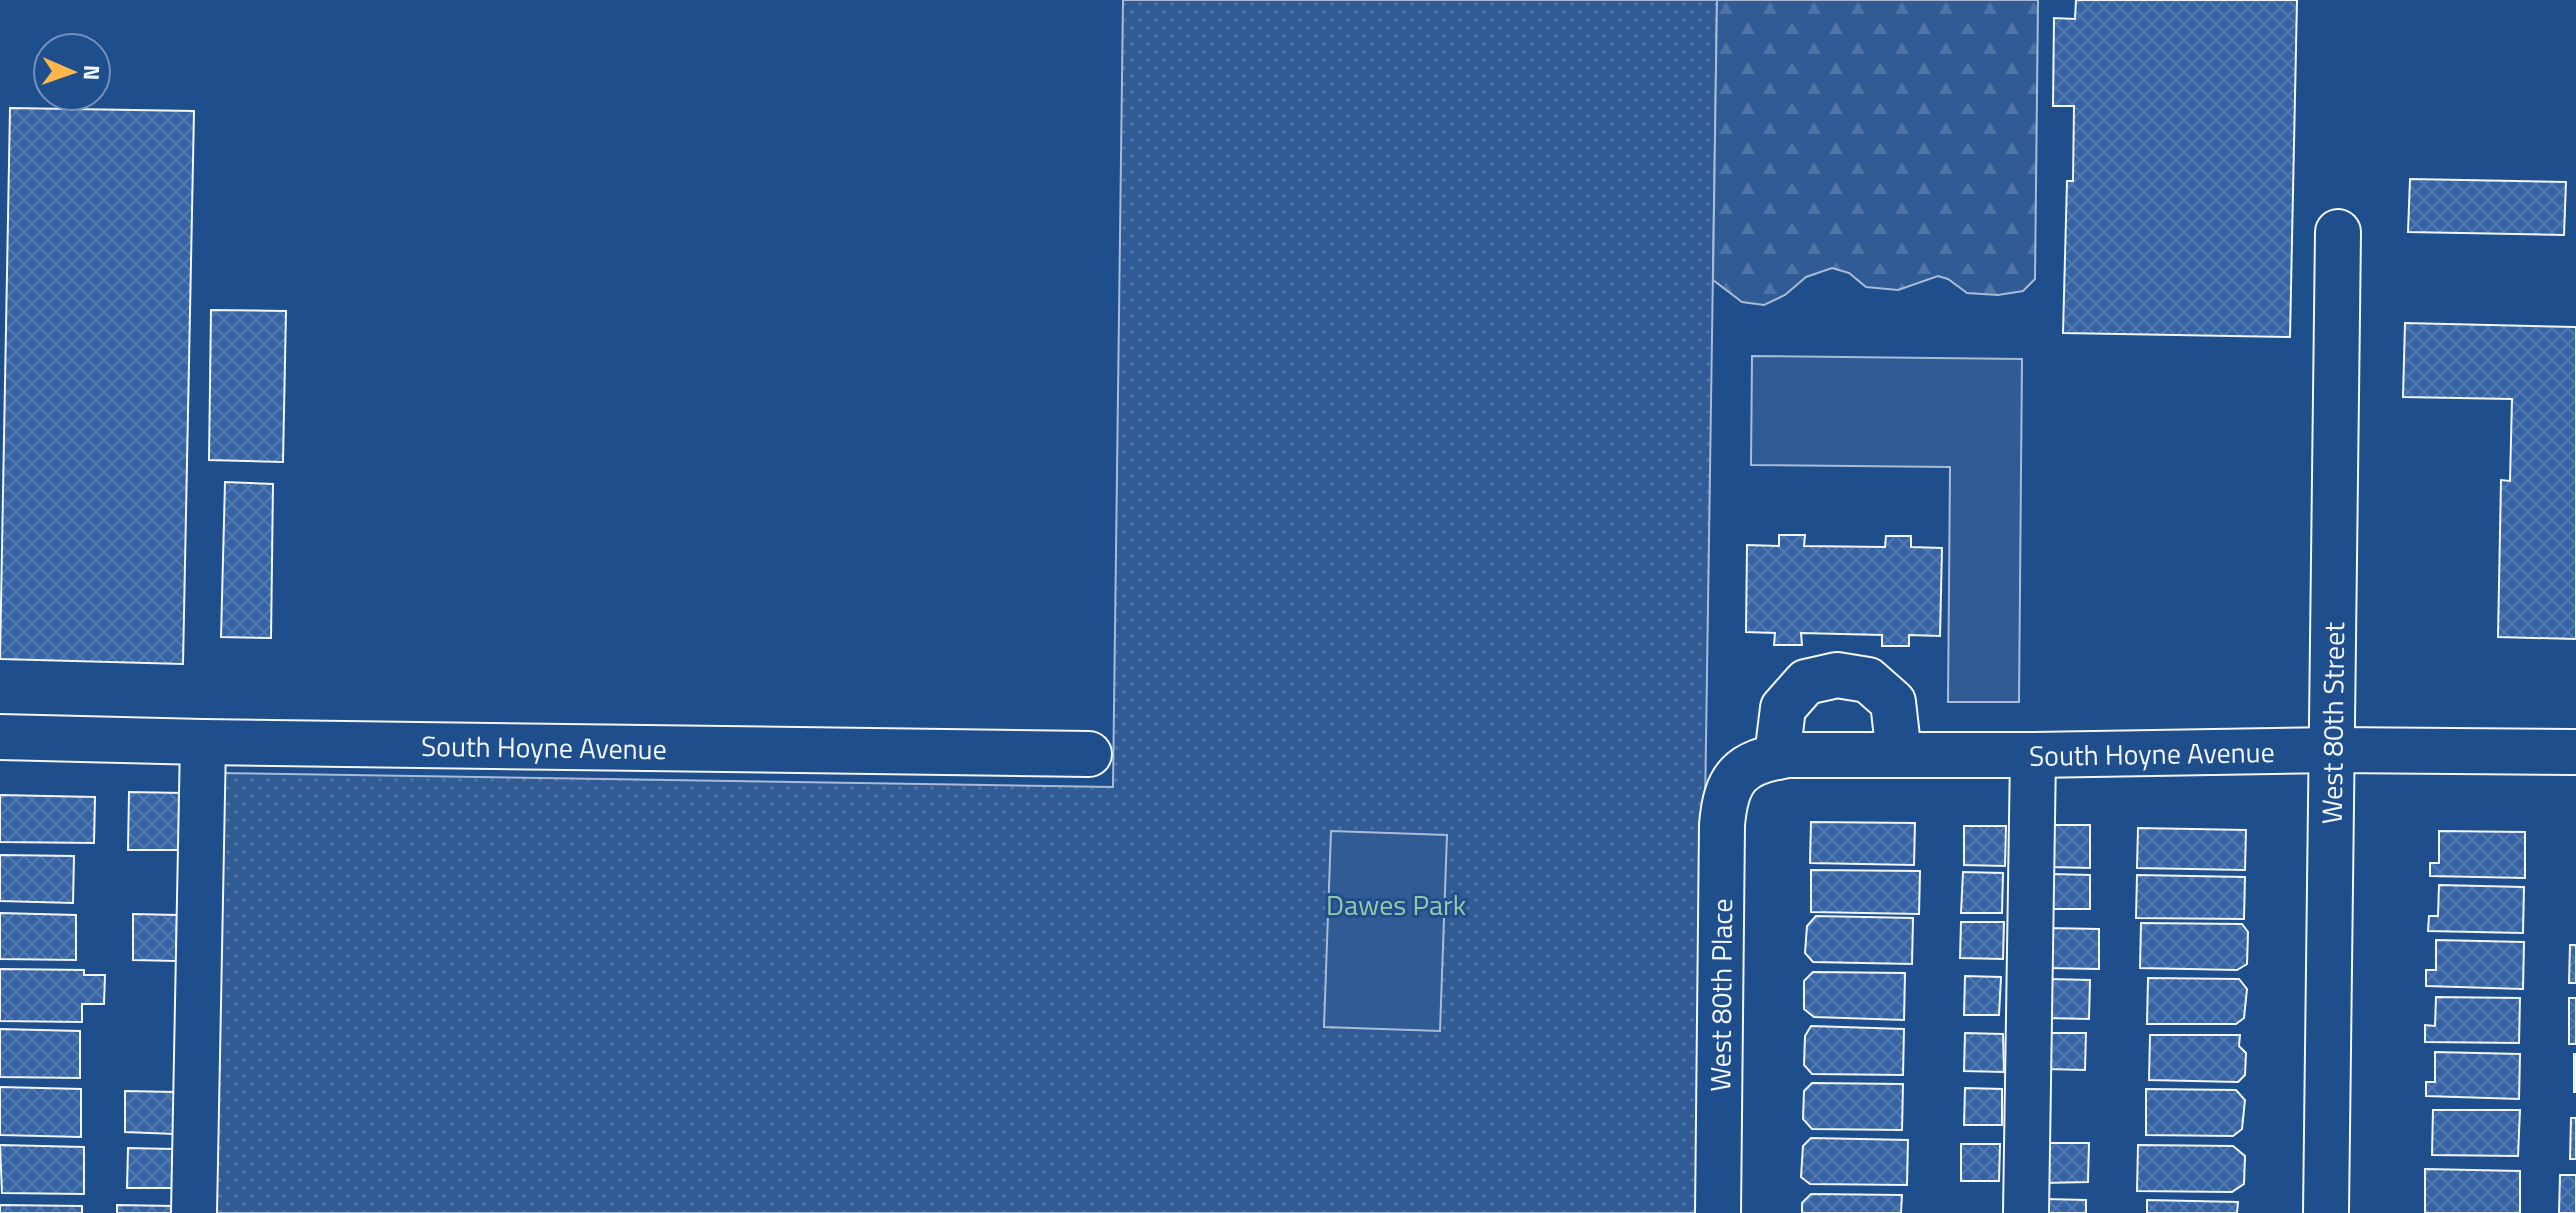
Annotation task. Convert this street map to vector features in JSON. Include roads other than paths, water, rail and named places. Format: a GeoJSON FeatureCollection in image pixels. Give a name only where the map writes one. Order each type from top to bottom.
{"type":"FeatureCollection","features":[{"type":"Feature","properties":{"kind":"street","name":"West 80th Street"},"geometry":{"type":"LineString","coordinates":[[2326,1213],[2338,232]]}},
{"type":"Feature","properties":{"kind":"street"},"geometry":{"type":"LineString","coordinates":[[1777,757],[1783,708],[1806,682],[1837,675],[1868,680],[1893,702],[1899,755]]}},
{"type":"Feature","properties":{"kind":"street","name":"South Hoyne Avenue"},"geometry":{"type":"LineString","coordinates":[[0,737],[1089,754]]}},
{"type":"Feature","properties":{"kind":"street"},"geometry":{"type":"LineString","coordinates":[[194,1213],[203,742]]}},
{"type":"Feature","properties":{"kind":"street","name":"South Hoyne Avenue"},"geometry":{"type":"LineString","coordinates":[[1734,779],[1750,765],[1777,757],[2333,750],[2576,752]]}},
{"type":"Feature","properties":{"kind":"street"},"geometry":{"type":"LineString","coordinates":[[2026,1213],[2033,755]]}},
{"type":"Feature","properties":{"kind":"street","name":"West 80th Place"},"geometry":{"type":"LineString","coordinates":[[1718,1213],[1722,825],[1724,799],[1734,779]]}},
{"type":"Feature","properties":{"kind":"park label","name":"Dawes Park"},"geometry":{"type":"Point","coordinates":[1396,904]}}]}
